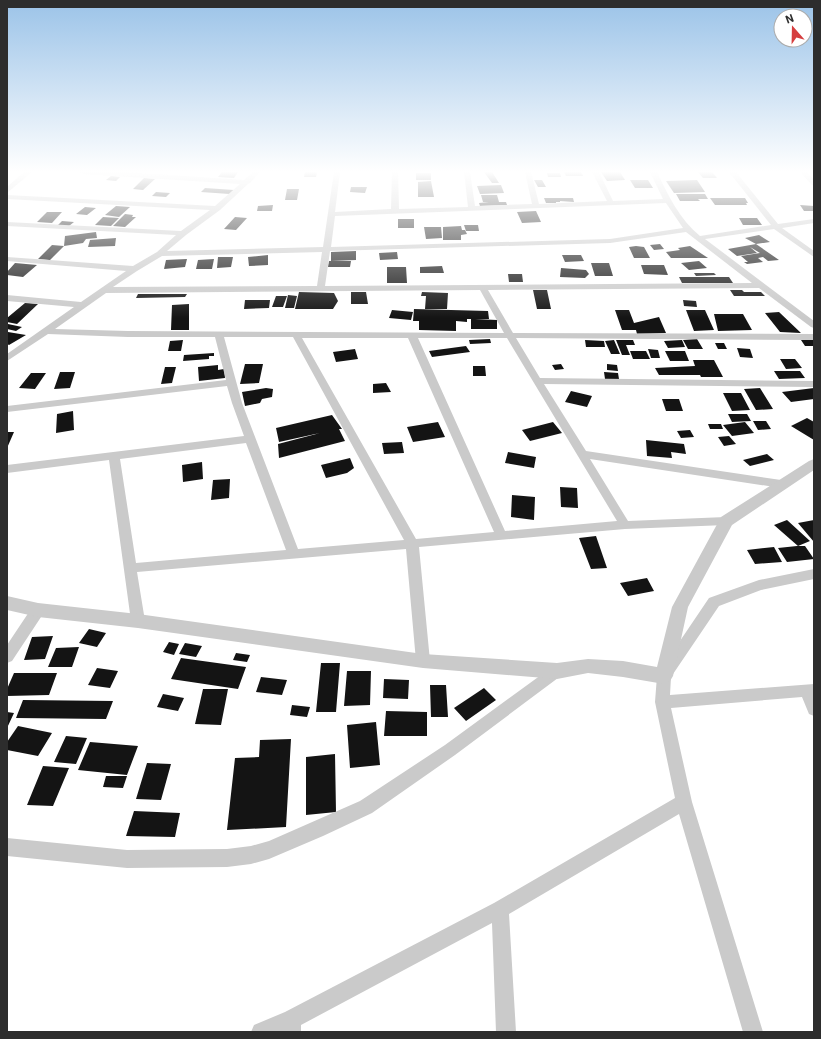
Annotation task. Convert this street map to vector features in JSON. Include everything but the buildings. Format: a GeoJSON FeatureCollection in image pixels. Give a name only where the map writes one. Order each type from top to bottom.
{"type":"FeatureCollection","features":[{"type":"Feature","properties":{"kind":"street"},"geometry":{"type":"LineString","coordinates":[[7,358],[11,351],[47,331],[134,269],[160,254],[200,220]]}},
{"type":"Feature","properties":{"kind":"street"},"geometry":{"type":"LineString","coordinates":[[321,287],[330,220]]}},
{"type":"Feature","properties":{"kind":"street"},"geometry":{"type":"LineString","coordinates":[[681,220],[688,230],[698,238],[814,326]]}},
{"type":"Feature","properties":{"kind":"street"},"geometry":{"type":"LineString","coordinates":[[771,220],[776,227],[814,255]]}},
{"type":"Feature","properties":{"kind":"street"},"geometry":{"type":"LineString","coordinates":[[698,238],[814,221]]}},
{"type":"Feature","properties":{"kind":"street"},"geometry":{"type":"LineString","coordinates":[[7,224],[183,233]]}},
{"type":"Feature","properties":{"kind":"street"},"geometry":{"type":"LineString","coordinates":[[160,254],[610,241],[688,230]]}},
{"type":"Feature","properties":{"kind":"street"},"geometry":{"type":"LineString","coordinates":[[7,259],[134,269]]}},
{"type":"Feature","properties":{"kind":"street"},"geometry":{"type":"LineString","coordinates":[[104,290],[321,287],[482,288],[760,285]]}},
{"type":"Feature","properties":{"kind":"street"},"geometry":{"type":"LineString","coordinates":[[482,288],[509,336],[583,454],[625,525]]}},
{"type":"Feature","properties":{"kind":"street"},"geometry":{"type":"LineString","coordinates":[[7,298],[82,305]]}},
{"type":"Feature","properties":{"kind":"street"},"geometry":{"type":"LineString","coordinates":[[47,331],[128,334],[814,337]]}},
{"type":"Feature","properties":{"kind":"street"},"geometry":{"type":"LineString","coordinates":[[219,334],[250,439],[293,553]]}},
{"type":"Feature","properties":{"kind":"street"},"geometry":{"type":"LineString","coordinates":[[296,335],[412,543],[423,661]]}},
{"type":"Feature","properties":{"kind":"street"},"geometry":{"type":"LineString","coordinates":[[412,336],[501,535]]}},
{"type":"Feature","properties":{"kind":"street"},"geometry":{"type":"LineString","coordinates":[[537,381],[814,384]]}},
{"type":"Feature","properties":{"kind":"street"},"geometry":{"type":"LineString","coordinates":[[7,409],[232,382]]}},
{"type":"Feature","properties":{"kind":"street"},"geometry":{"type":"LineString","coordinates":[[7,469],[250,439]]}},
{"type":"Feature","properties":{"kind":"street"},"geometry":{"type":"LineString","coordinates":[[583,454],[781,484]]}},
{"type":"Feature","properties":{"kind":"street"},"geometry":{"type":"LineString","coordinates":[[114,456],[138,621]]}},
{"type":"Feature","properties":{"kind":"street"},"geometry":{"type":"LineString","coordinates":[[753,1032],[684,802],[662,702],[664,676],[680,607],[702,570],[726,521],[814,464]]}},
{"type":"Feature","properties":{"kind":"street"},"geometry":{"type":"LineString","coordinates":[[130,568],[625,525],[726,521]]}},
{"type":"Feature","properties":{"kind":"street"},"geometry":{"type":"LineString","coordinates":[[664,676],[714,602],[759,585],[814,574]]}},
{"type":"Feature","properties":{"kind":"street"},"geometry":{"type":"LineString","coordinates":[[7,603],[38,610],[138,621],[423,661],[557,671],[588,666],[623,669],[664,676]]}},
{"type":"Feature","properties":{"kind":"street"},"geometry":{"type":"LineString","coordinates":[[7,657],[38,610]]}},
{"type":"Feature","properties":{"kind":"street"},"geometry":{"type":"LineString","coordinates":[[7,847],[127,859],[227,858],[251,855],[269,850],[366,807],[450,750],[557,671]]}},
{"type":"Feature","properties":{"kind":"street"},"geometry":{"type":"LineString","coordinates":[[662,702],[810,690],[814,708]]}},
{"type":"Feature","properties":{"kind":"street"},"geometry":{"type":"LineString","coordinates":[[261,1032],[292,1026],[500,909],[684,802]]}},
{"type":"Feature","properties":{"kind":"street"},"geometry":{"type":"LineString","coordinates":[[500,909],[506,1032]]}}]}
